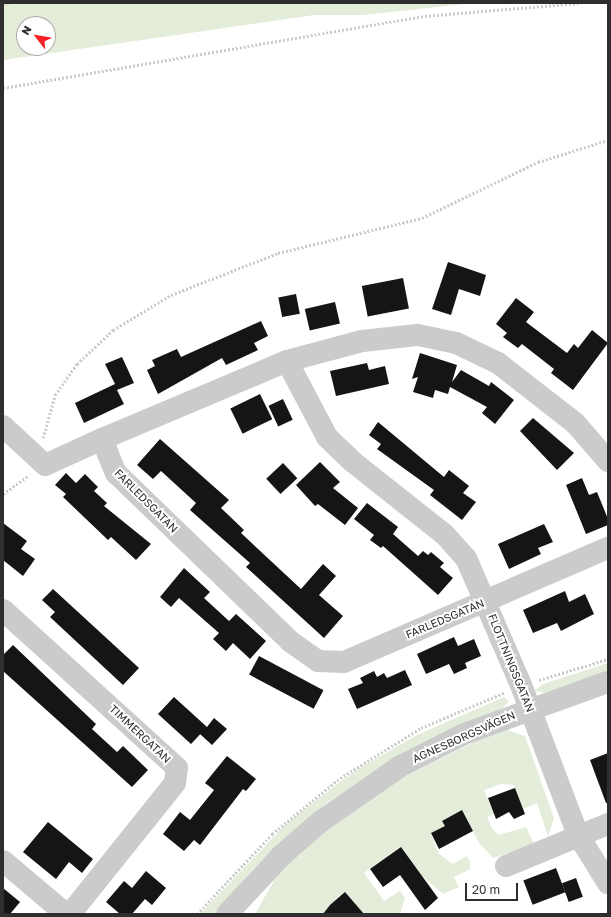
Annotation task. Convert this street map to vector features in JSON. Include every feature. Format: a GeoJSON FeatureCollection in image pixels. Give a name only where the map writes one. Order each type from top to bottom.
{"type":"FeatureCollection","features":[{"type":"Feature","properties":{"kind":"street"},"geometry":{"type":"LineString","coordinates":[[3,426],[45,465],[287,361],[397,335],[417,335],[456,343],[498,363],[548,399],[608,461]]}},
{"type":"Feature","properties":{"kind":"street","name":"FLOTTNINGSGATAN"},"geometry":{"type":"LineString","coordinates":[[287,361],[327,437],[457,547],[487,601],[578,835],[608,883]]}},
{"type":"Feature","properties":{"kind":"street","name":"FARLEDSGATAN"},"geometry":{"type":"LineString","coordinates":[[102,440],[116,473],[291,642],[318,661],[344,662],[608,548]]}},
{"type":"Feature","properties":{"kind":"street","name":"TIMMERGATAN"},"geometry":{"type":"LineString","coordinates":[[3,610],[177,768],[175,783],[66,914]]}},
{"type":"Feature","properties":{"kind":"street","name":"AGNESBORGSVÄGEN"},"geometry":{"type":"LineString","coordinates":[[227,914],[281,856],[356,794],[433,748],[529,708],[608,682]]}},
{"type":"Feature","properties":{"kind":"street"},"geometry":{"type":"LineString","coordinates":[[506,866],[578,835],[608,824]]}},
{"type":"Feature","properties":{"kind":"street"},"geometry":{"type":"LineString","coordinates":[[3,861],[66,914]]}},
{"type":"Feature","properties":{"kind":"path"},"geometry":{"type":"LineString","coordinates":[[3,4],[9,3]]}},
{"type":"Feature","properties":{"kind":"path"},"geometry":{"type":"LineString","coordinates":[[3,88],[425,16],[581,3]]}},
{"type":"Feature","properties":{"kind":"path"},"geometry":{"type":"LineString","coordinates":[[3,494],[45,465],[45,426],[55,395],[95,346],[136,314],[171,295],[278,253],[422,218],[538,162],[608,140]]}},
{"type":"Feature","properties":{"kind":"green space"},"geometry":{"type":"Polygon","coordinates":[[[3,3],[475,3],[363,15],[314,15],[56,52],[56,16],[16,16],[16,56],[31,56],[3,60],[3,3]]]}},
{"type":"Feature","properties":{"kind":"green space"},"geometry":{"type":"Polygon","coordinates":[[[608,663],[608,673],[547,693],[534,691],[543,684],[608,663]]]}},
{"type":"Feature","properties":{"kind":"green space"},"geometry":{"type":"Polygon","coordinates":[[[504,697],[509,701],[502,709],[392,760],[324,805],[255,867],[214,914],[200,914],[287,823],[353,772],[417,735],[504,697]]]}},
{"type":"Feature","properties":{"kind":"green space"},"geometry":{"type":"Polygon","coordinates":[[[507,730],[525,736],[554,818],[548,836],[537,803],[523,809],[514,785],[501,784],[484,790],[494,814],[487,817],[492,828],[498,835],[526,827],[534,844],[493,858],[479,843],[462,810],[442,821],[445,826],[431,834],[439,854],[453,864],[467,856],[470,862],[470,869],[454,877],[459,887],[443,894],[422,876],[401,847],[364,873],[384,901],[400,891],[405,898],[400,914],[255,914],[279,872],[323,832],[398,780],[476,741],[507,730]]]}},
{"type":"Feature","properties":{"kind":"building"},"geometry":{"type":"Polygon","coordinates":[[[448,262],[486,275],[480,296],[459,289],[451,315],[432,309],[448,262]]]}},
{"type":"Feature","properties":{"kind":"building"},"geometry":{"type":"Polygon","coordinates":[[[403,278],[409,308],[368,316],[362,286],[403,278]]]}},
{"type":"Feature","properties":{"kind":"building"},"geometry":{"type":"Polygon","coordinates":[[[296,294],[300,314],[282,317],[278,297],[296,294]]]}},
{"type":"Feature","properties":{"kind":"building"},"geometry":{"type":"Polygon","coordinates":[[[516,298],[534,312],[526,322],[567,353],[574,344],[578,348],[592,330],[608,343],[573,390],[551,373],[554,369],[522,344],[518,348],[503,337],[507,333],[496,324],[516,298]]]}},
{"type":"Feature","properties":{"kind":"building"},"geometry":{"type":"Polygon","coordinates":[[[335,302],[340,323],[310,330],[305,309],[335,302]]]}},
{"type":"Feature","properties":{"kind":"building"},"geometry":{"type":"Polygon","coordinates":[[[261,321],[268,336],[254,343],[258,350],[226,365],[222,358],[158,394],[147,370],[155,366],[152,360],[177,349],[181,357],[261,321]]]}},
{"type":"Feature","properties":{"kind":"building"},"geometry":{"type":"Polygon","coordinates":[[[420,353],[457,365],[452,382],[461,370],[489,386],[491,382],[514,400],[495,424],[482,413],[487,407],[450,387],[448,394],[435,390],[433,398],[413,392],[418,377],[412,379],[420,353]]]}},
{"type":"Feature","properties":{"kind":"building"},"geometry":{"type":"Polygon","coordinates":[[[122,357],[134,383],[117,390],[124,404],[84,423],[75,403],[115,384],[105,364],[122,357]]]}},
{"type":"Feature","properties":{"kind":"building"},"geometry":{"type":"Polygon","coordinates":[[[367,363],[369,370],[385,366],[389,384],[336,396],[330,371],[367,363]]]}},
{"type":"Feature","properties":{"kind":"building"},"geometry":{"type":"Polygon","coordinates":[[[260,394],[272,419],[243,434],[230,408],[260,394]]]}},
{"type":"Feature","properties":{"kind":"building"},"geometry":{"type":"Polygon","coordinates":[[[283,399],[293,420],[278,427],[268,406],[283,399]]]}},
{"type":"Feature","properties":{"kind":"building"},"geometry":{"type":"Polygon","coordinates":[[[533,418],[574,453],[557,470],[520,431],[533,418]]]}},
{"type":"Feature","properties":{"kind":"building"},"geometry":{"type":"Polygon","coordinates":[[[378,422],[444,477],[449,470],[469,486],[463,493],[476,502],[462,520],[430,495],[434,490],[377,449],[381,444],[369,435],[378,422]]]}},
{"type":"Feature","properties":{"kind":"building"},"geometry":{"type":"Polygon","coordinates":[[[160,439],[229,500],[221,508],[244,530],[241,533],[301,589],[323,564],[336,576],[319,595],[343,616],[324,638],[246,567],[250,563],[190,510],[196,503],[161,471],[153,479],[137,465],[160,439]]]}},
{"type":"Feature","properties":{"kind":"building"},"geometry":{"type":"Polygon","coordinates":[[[320,462],[340,482],[333,488],[358,508],[345,525],[318,504],[315,506],[296,485],[320,462]]]}},
{"type":"Feature","properties":{"kind":"building"},"geometry":{"type":"Polygon","coordinates":[[[283,463],[297,478],[281,494],[266,479],[283,463]]]}},
{"type":"Feature","properties":{"kind":"building"},"geometry":{"type":"Polygon","coordinates":[[[66,473],[76,483],[85,474],[98,487],[94,491],[107,503],[104,506],[151,544],[136,560],[111,537],[108,540],[63,497],[66,494],[55,485],[66,473]]]}},
{"type":"Feature","properties":{"kind":"building"},"geometry":{"type":"Polygon","coordinates":[[[582,478],[589,495],[597,492],[608,519],[608,525],[586,534],[566,485],[582,478]]]}},
{"type":"Feature","properties":{"kind":"building"},"geometry":{"type":"Polygon","coordinates":[[[367,503],[398,527],[393,534],[418,556],[423,551],[428,555],[431,552],[444,563],[440,567],[453,578],[438,595],[383,546],[381,548],[370,540],[374,535],[354,519],[367,503]]]}},
{"type":"Feature","properties":{"kind":"building"},"geometry":{"type":"Polygon","coordinates":[[[3,523],[27,541],[21,549],[35,559],[23,576],[3,560],[3,523]]]}},
{"type":"Feature","properties":{"kind":"building"},"geometry":{"type":"Polygon","coordinates":[[[544,524],[553,542],[538,548],[541,554],[509,569],[498,544],[544,524]]]}},
{"type":"Feature","properties":{"kind":"building"},"geometry":{"type":"Polygon","coordinates":[[[184,568],[210,592],[204,598],[229,621],[236,614],[266,641],[250,659],[233,643],[226,651],[213,639],[219,633],[179,598],[171,607],[160,597],[184,568]]]}},
{"type":"Feature","properties":{"kind":"building"},"geometry":{"type":"Polygon","coordinates":[[[53,589],[139,668],[123,685],[50,617],[55,612],[42,600],[53,589]]]}},
{"type":"Feature","properties":{"kind":"building"},"geometry":{"type":"Polygon","coordinates":[[[565,591],[569,602],[585,594],[594,614],[561,631],[557,623],[533,633],[523,610],[565,591]]]}},
{"type":"Feature","properties":{"kind":"building"},"geometry":{"type":"Polygon","coordinates":[[[454,637],[458,646],[474,639],[481,656],[465,663],[467,668],[454,674],[449,664],[426,674],[417,654],[454,637]]]}},
{"type":"Feature","properties":{"kind":"building"},"geometry":{"type":"Polygon","coordinates":[[[13,645],[96,724],[92,729],[117,752],[123,746],[148,770],[132,787],[3,671],[3,655],[13,645]]]}},
{"type":"Feature","properties":{"kind":"building"},"geometry":{"type":"Polygon","coordinates":[[[259,656],[323,690],[314,709],[249,675],[259,656]]]}},
{"type":"Feature","properties":{"kind":"building"},"geometry":{"type":"Polygon","coordinates":[[[405,670],[412,685],[357,709],[348,689],[363,683],[360,678],[374,671],[377,677],[384,673],[387,678],[405,670]]]}},
{"type":"Feature","properties":{"kind":"building"},"geometry":{"type":"Polygon","coordinates":[[[174,697],[207,727],[214,718],[227,729],[212,745],[200,734],[191,744],[158,714],[174,697]]]}},
{"type":"Feature","properties":{"kind":"building"},"geometry":{"type":"Polygon","coordinates":[[[608,753],[608,803],[606,803],[590,760],[608,753]]]}},
{"type":"Feature","properties":{"kind":"building"},"geometry":{"type":"Polygon","coordinates":[[[227,756],[256,779],[246,791],[243,789],[200,845],[194,840],[184,851],[163,834],[180,812],[190,820],[214,790],[205,783],[227,756]]]}},
{"type":"Feature","properties":{"kind":"building"},"geometry":{"type":"Polygon","coordinates":[[[515,788],[525,814],[514,819],[509,812],[496,819],[488,798],[515,788]]]}},
{"type":"Feature","properties":{"kind":"building"},"geometry":{"type":"Polygon","coordinates":[[[462,810],[473,831],[439,849],[431,833],[445,826],[442,821],[462,810]]]}},
{"type":"Feature","properties":{"kind":"building"},"geometry":{"type":"Polygon","coordinates":[[[48,822],[93,859],[82,873],[69,862],[56,879],[23,852],[48,822]]]}},
{"type":"Feature","properties":{"kind":"building"},"geometry":{"type":"Polygon","coordinates":[[[401,847],[438,898],[425,910],[400,875],[383,887],[370,869],[401,847]]]}},
{"type":"Feature","properties":{"kind":"building"},"geometry":{"type":"Polygon","coordinates":[[[556,868],[565,892],[533,905],[523,881],[556,868]]]}},
{"type":"Feature","properties":{"kind":"building"},"geometry":{"type":"Polygon","coordinates":[[[146,871],[166,888],[152,905],[145,899],[132,914],[120,914],[106,902],[124,881],[132,888],[146,871]]]}},
{"type":"Feature","properties":{"kind":"building"},"geometry":{"type":"Polygon","coordinates":[[[576,878],[583,897],[569,902],[562,883],[576,878]]]}},
{"type":"Feature","properties":{"kind":"building"},"geometry":{"type":"Polygon","coordinates":[[[3,888],[20,902],[10,914],[3,914],[3,888]]]}},
{"type":"Feature","properties":{"kind":"building"},"geometry":{"type":"Polygon","coordinates":[[[345,892],[364,914],[323,914],[330,905],[345,892]]]}}]}
